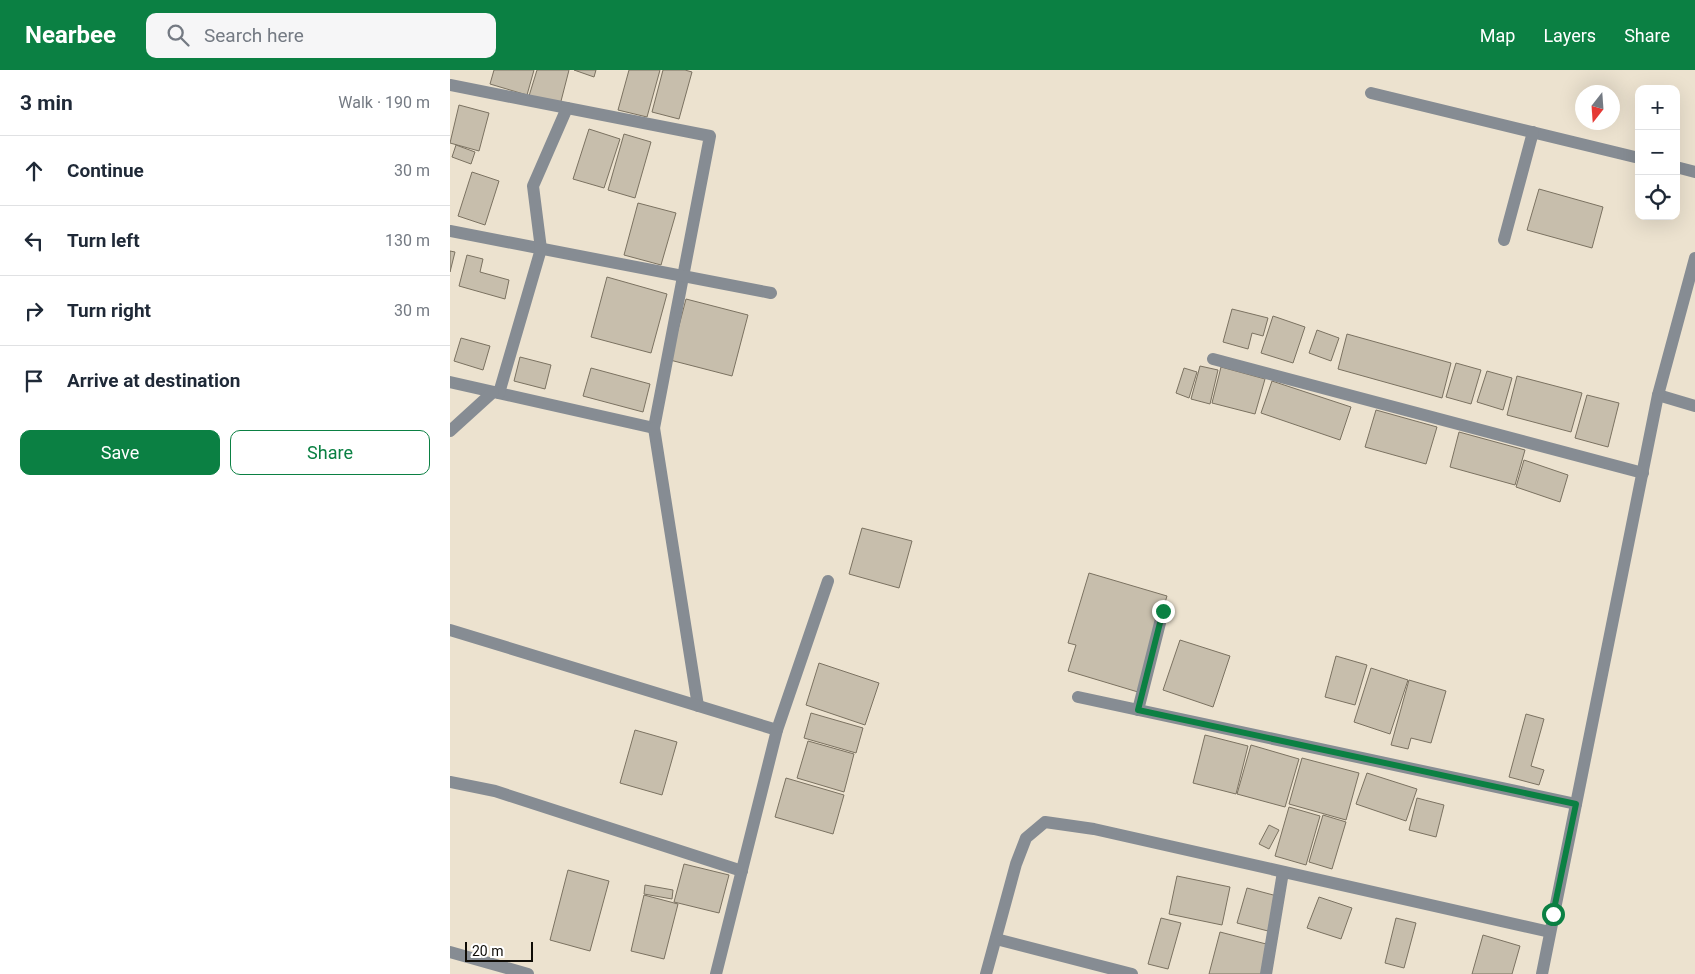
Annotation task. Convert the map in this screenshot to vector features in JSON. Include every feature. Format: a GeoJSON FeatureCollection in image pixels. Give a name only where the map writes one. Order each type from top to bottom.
{"type":"FeatureCollection","features":[{"type":"Feature","properties":{"kind":"street"},"geometry":{"type":"LineString","coordinates":[[450,85],[710,136],[654,428],[698,706]]}},
{"type":"Feature","properties":{"kind":"street"},"geometry":{"type":"LineString","coordinates":[[1371,93],[1635,157]]}},
{"type":"Feature","properties":{"kind":"street"},"geometry":{"type":"LineString","coordinates":[[450,431],[496,393],[541,248],[534,186],[567,108]]}},
{"type":"Feature","properties":{"kind":"street"},"geometry":{"type":"LineString","coordinates":[[1504,240],[1533,132]]}},
{"type":"Feature","properties":{"kind":"street"},"geometry":{"type":"LineString","coordinates":[[1680,168],[1695,172]]}},
{"type":"Feature","properties":{"kind":"street"},"geometry":{"type":"LineString","coordinates":[[450,231],[771,293]]}},
{"type":"Feature","properties":{"kind":"street"},"geometry":{"type":"LineString","coordinates":[[1542,974],[1658,395],[1695,258]]}},
{"type":"Feature","properties":{"kind":"street"},"geometry":{"type":"LineString","coordinates":[[1213,359],[1643,473]]}},
{"type":"Feature","properties":{"kind":"street"},"geometry":{"type":"LineString","coordinates":[[450,382],[654,428]]}},
{"type":"Feature","properties":{"kind":"street"},"geometry":{"type":"LineString","coordinates":[[1658,395],[1695,406]]}},
{"type":"Feature","properties":{"kind":"street"},"geometry":{"type":"LineString","coordinates":[[716,974],[777,730],[828,582]]}},
{"type":"Feature","properties":{"kind":"street"},"geometry":{"type":"LineString","coordinates":[[1138,710],[1163,611]]}},
{"type":"Feature","properties":{"kind":"street"},"geometry":{"type":"LineString","coordinates":[[450,630],[777,730]]}},
{"type":"Feature","properties":{"kind":"street"},"geometry":{"type":"LineString","coordinates":[[1078,697],[1576,804]]}},
{"type":"Feature","properties":{"kind":"street"},"geometry":{"type":"LineString","coordinates":[[450,782],[495,791],[742,871]]}},
{"type":"Feature","properties":{"kind":"street"},"geometry":{"type":"LineString","coordinates":[[986,974],[1016,864],[1026,838],[1044,822],[1094,829],[1550,932]]}},
{"type":"Feature","properties":{"kind":"street"},"geometry":{"type":"LineString","coordinates":[[1266,974],[1283,872]]}},
{"type":"Feature","properties":{"kind":"street"},"geometry":{"type":"LineString","coordinates":[[996,939],[1132,974]]}},
{"type":"Feature","properties":{"kind":"street"},"geometry":{"type":"LineString","coordinates":[[450,952],[528,974]]}},
{"type":"Feature","properties":{"kind":"building"},"geometry":{"type":"Polygon","coordinates":[[[494,70],[534,70],[527,95],[490,84],[494,70]]]}},
{"type":"Feature","properties":{"kind":"building"},"geometry":{"type":"Polygon","coordinates":[[[537,70],[569,70],[560,105],[529,96],[537,70]]]}},
{"type":"Feature","properties":{"kind":"building"},"geometry":{"type":"Polygon","coordinates":[[[574,70],[596,70],[594,77],[574,70]]]}},
{"type":"Feature","properties":{"kind":"building"},"geometry":{"type":"Polygon","coordinates":[[[629,70],[660,70],[647,117],[618,110],[629,70]]]}},
{"type":"Feature","properties":{"kind":"building"},"geometry":{"type":"Polygon","coordinates":[[[663,70],[685,70],[692,72],[679,119],[652,112],[663,70]]]}},
{"type":"Feature","properties":{"kind":"building"},"geometry":{"type":"Polygon","coordinates":[[[459,105],[489,113],[479,151],[450,143],[459,105]]]}},
{"type":"Feature","properties":{"kind":"building"},"geometry":{"type":"Polygon","coordinates":[[[589,129],[620,139],[604,188],[573,179],[589,129]]]}},
{"type":"Feature","properties":{"kind":"building"},"geometry":{"type":"Polygon","coordinates":[[[624,134],[651,142],[635,198],[608,190],[624,134]]]}},
{"type":"Feature","properties":{"kind":"building"},"geometry":{"type":"Polygon","coordinates":[[[456,145],[475,152],[471,164],[452,157],[456,145]]]}},
{"type":"Feature","properties":{"kind":"building"},"geometry":{"type":"Polygon","coordinates":[[[472,172],[499,181],[485,225],[458,216],[472,172]]]}},
{"type":"Feature","properties":{"kind":"building"},"geometry":{"type":"Polygon","coordinates":[[[1539,189],[1603,207],[1592,248],[1527,230],[1539,189]]]}},
{"type":"Feature","properties":{"kind":"building"},"geometry":{"type":"Polygon","coordinates":[[[638,203],[676,213],[661,265],[624,255],[638,203]]]}},
{"type":"Feature","properties":{"kind":"building"},"geometry":{"type":"Polygon","coordinates":[[[450,251],[455,252],[450,272],[450,251]]]}},
{"type":"Feature","properties":{"kind":"building"},"geometry":{"type":"Polygon","coordinates":[[[467,255],[483,259],[480,272],[509,280],[505,299],[459,286],[467,255]]]}},
{"type":"Feature","properties":{"kind":"building"},"geometry":{"type":"Polygon","coordinates":[[[607,277],[667,294],[651,353],[591,337],[607,277]]]}},
{"type":"Feature","properties":{"kind":"building"},"geometry":{"type":"Polygon","coordinates":[[[686,299],[748,315],[732,376],[670,360],[686,299]]]}},
{"type":"Feature","properties":{"kind":"building"},"geometry":{"type":"Polygon","coordinates":[[[1232,309],[1268,318],[1263,336],[1252,333],[1248,349],[1223,342],[1232,309]]]}},
{"type":"Feature","properties":{"kind":"building"},"geometry":{"type":"Polygon","coordinates":[[[1273,316],[1305,327],[1293,363],[1261,353],[1273,316]]]}},
{"type":"Feature","properties":{"kind":"building"},"geometry":{"type":"Polygon","coordinates":[[[1317,330],[1339,338],[1331,361],[1309,353],[1317,330]]]}},
{"type":"Feature","properties":{"kind":"building"},"geometry":{"type":"Polygon","coordinates":[[[1347,334],[1451,363],[1442,398],[1338,369],[1347,334]]]}},
{"type":"Feature","properties":{"kind":"building"},"geometry":{"type":"Polygon","coordinates":[[[461,338],[490,346],[483,370],[454,361],[461,338]]]}},
{"type":"Feature","properties":{"kind":"building"},"geometry":{"type":"Polygon","coordinates":[[[520,357],[551,365],[545,389],[514,381],[520,357]]]}},
{"type":"Feature","properties":{"kind":"building"},"geometry":{"type":"Polygon","coordinates":[[[1456,363],[1481,370],[1471,404],[1446,397],[1456,363]]]}},
{"type":"Feature","properties":{"kind":"building"},"geometry":{"type":"Polygon","coordinates":[[[1200,366],[1218,370],[1210,404],[1191,399],[1200,366]]]}},
{"type":"Feature","properties":{"kind":"building"},"geometry":{"type":"Polygon","coordinates":[[[1221,367],[1265,379],[1255,414],[1212,403],[1221,367]]]}},
{"type":"Feature","properties":{"kind":"building"},"geometry":{"type":"Polygon","coordinates":[[[591,368],[650,384],[643,412],[583,396],[591,368]]]}},
{"type":"Feature","properties":{"kind":"building"},"geometry":{"type":"Polygon","coordinates":[[[1184,368],[1197,372],[1189,398],[1176,393],[1184,368]]]}},
{"type":"Feature","properties":{"kind":"building"},"geometry":{"type":"Polygon","coordinates":[[[1487,371],[1512,378],[1503,410],[1477,402],[1487,371]]]}},
{"type":"Feature","properties":{"kind":"building"},"geometry":{"type":"Polygon","coordinates":[[[1517,376],[1582,393],[1571,432],[1507,415],[1517,376]]]}},
{"type":"Feature","properties":{"kind":"building"},"geometry":{"type":"Polygon","coordinates":[[[1272,381],[1351,407],[1340,440],[1261,413],[1272,381]]]}},
{"type":"Feature","properties":{"kind":"building"},"geometry":{"type":"Polygon","coordinates":[[[1587,395],[1619,403],[1608,447],[1575,438],[1587,395]]]}},
{"type":"Feature","properties":{"kind":"building"},"geometry":{"type":"Polygon","coordinates":[[[1376,410],[1437,427],[1426,464],[1365,447],[1376,410]]]}},
{"type":"Feature","properties":{"kind":"building"},"geometry":{"type":"Polygon","coordinates":[[[1459,432],[1525,450],[1515,485],[1450,467],[1459,432]]]}},
{"type":"Feature","properties":{"kind":"building"},"geometry":{"type":"Polygon","coordinates":[[[1524,460],[1568,475],[1560,502],[1516,487],[1524,460]]]}},
{"type":"Feature","properties":{"kind":"building"},"geometry":{"type":"Polygon","coordinates":[[[862,528],[912,541],[899,588],[849,574],[862,528]]]}},
{"type":"Feature","properties":{"kind":"building"},"geometry":{"type":"Polygon","coordinates":[[[1089,573],[1167,596],[1138,692],[1068,671],[1076,645],[1068,643],[1089,573]]]}},
{"type":"Feature","properties":{"kind":"building"},"geometry":{"type":"Polygon","coordinates":[[[1180,640],[1230,656],[1213,707],[1163,690],[1180,640]]]}},
{"type":"Feature","properties":{"kind":"building"},"geometry":{"type":"Polygon","coordinates":[[[1336,656],[1367,665],[1355,705],[1325,697],[1336,656]]]}},
{"type":"Feature","properties":{"kind":"building"},"geometry":{"type":"Polygon","coordinates":[[[819,663],[879,683],[865,725],[806,705],[819,663]]]}},
{"type":"Feature","properties":{"kind":"building"},"geometry":{"type":"Polygon","coordinates":[[[1371,668],[1408,680],[1390,734],[1354,722],[1371,668]]]}},
{"type":"Feature","properties":{"kind":"building"},"geometry":{"type":"Polygon","coordinates":[[[1409,680],[1446,691],[1431,743],[1411,738],[1408,749],[1391,745],[1409,680]]]}},
{"type":"Feature","properties":{"kind":"building"},"geometry":{"type":"Polygon","coordinates":[[[811,713],[863,728],[856,753],[804,738],[811,713]]]}},
{"type":"Feature","properties":{"kind":"building"},"geometry":{"type":"Polygon","coordinates":[[[1526,714],[1544,719],[1531,766],[1544,770],[1539,785],[1509,777],[1526,714]]]}},
{"type":"Feature","properties":{"kind":"building"},"geometry":{"type":"Polygon","coordinates":[[[635,730],[677,742],[662,795],[620,783],[635,730]]]}},
{"type":"Feature","properties":{"kind":"building"},"geometry":{"type":"Polygon","coordinates":[[[1205,735],[1248,746],[1236,794],[1193,783],[1205,735]]]}},
{"type":"Feature","properties":{"kind":"building"},"geometry":{"type":"Polygon","coordinates":[[[808,741],[854,754],[844,792],[797,778],[808,741]]]}},
{"type":"Feature","properties":{"kind":"building"},"geometry":{"type":"Polygon","coordinates":[[[1251,745],[1299,759],[1285,807],[1237,794],[1251,745]]]}},
{"type":"Feature","properties":{"kind":"building"},"geometry":{"type":"Polygon","coordinates":[[[1302,758],[1359,773],[1346,820],[1289,804],[1302,758]]]}},
{"type":"Feature","properties":{"kind":"building"},"geometry":{"type":"Polygon","coordinates":[[[1367,773],[1417,789],[1406,821],[1356,804],[1367,773]]]}},
{"type":"Feature","properties":{"kind":"building"},"geometry":{"type":"Polygon","coordinates":[[[786,778],[844,795],[833,834],[775,817],[786,778]]]}},
{"type":"Feature","properties":{"kind":"building"},"geometry":{"type":"Polygon","coordinates":[[[1417,798],[1444,805],[1436,837],[1409,830],[1417,798]]]}},
{"type":"Feature","properties":{"kind":"building"},"geometry":{"type":"Polygon","coordinates":[[[1289,807],[1320,816],[1306,865],[1275,856],[1289,807]]]}},
{"type":"Feature","properties":{"kind":"building"},"geometry":{"type":"Polygon","coordinates":[[[1323,815],[1346,822],[1332,869],[1309,862],[1323,815]]]}},
{"type":"Feature","properties":{"kind":"building"},"geometry":{"type":"Polygon","coordinates":[[[1269,825],[1279,830],[1269,849],[1259,844],[1269,825]]]}},
{"type":"Feature","properties":{"kind":"building"},"geometry":{"type":"Polygon","coordinates":[[[684,864],[729,875],[719,913],[674,902],[684,864]]]}},
{"type":"Feature","properties":{"kind":"building"},"geometry":{"type":"Polygon","coordinates":[[[568,870],[609,881],[590,951],[550,940],[568,870]]]}},
{"type":"Feature","properties":{"kind":"building"},"geometry":{"type":"Polygon","coordinates":[[[1177,876],[1230,887],[1222,925],[1169,914],[1177,876]]]}},
{"type":"Feature","properties":{"kind":"building"},"geometry":{"type":"Polygon","coordinates":[[[645,885],[673,890],[672,899],[644,894],[645,885]]]}},
{"type":"Feature","properties":{"kind":"building"},"geometry":{"type":"Polygon","coordinates":[[[1247,888],[1277,896],[1268,931],[1237,923],[1247,888]]]}},
{"type":"Feature","properties":{"kind":"building"},"geometry":{"type":"Polygon","coordinates":[[[644,895],[678,904],[664,959],[631,951],[644,895]]]}},
{"type":"Feature","properties":{"kind":"building"},"geometry":{"type":"Polygon","coordinates":[[[1319,897],[1352,908],[1341,939],[1307,928],[1319,897]]]}},
{"type":"Feature","properties":{"kind":"building"},"geometry":{"type":"Polygon","coordinates":[[[1161,918],[1181,923],[1168,969],[1148,964],[1161,918]]]}},
{"type":"Feature","properties":{"kind":"building"},"geometry":{"type":"Polygon","coordinates":[[[1396,918],[1416,923],[1404,968],[1385,963],[1396,918]]]}},
{"type":"Feature","properties":{"kind":"building"},"geometry":{"type":"Polygon","coordinates":[[[1220,932],[1270,945],[1262,974],[1209,974],[1220,932]]]}},
{"type":"Feature","properties":{"kind":"building"},"geometry":{"type":"Polygon","coordinates":[[[1483,935],[1520,946],[1512,974],[1472,974],[1483,935]]]}},
{"type":"Feature","properties":{"kind":"route"},"geometry":{"type":"LineString","coordinates":[[1163,611],[1138,710],[1576,804],[1553,914]]}}]}
